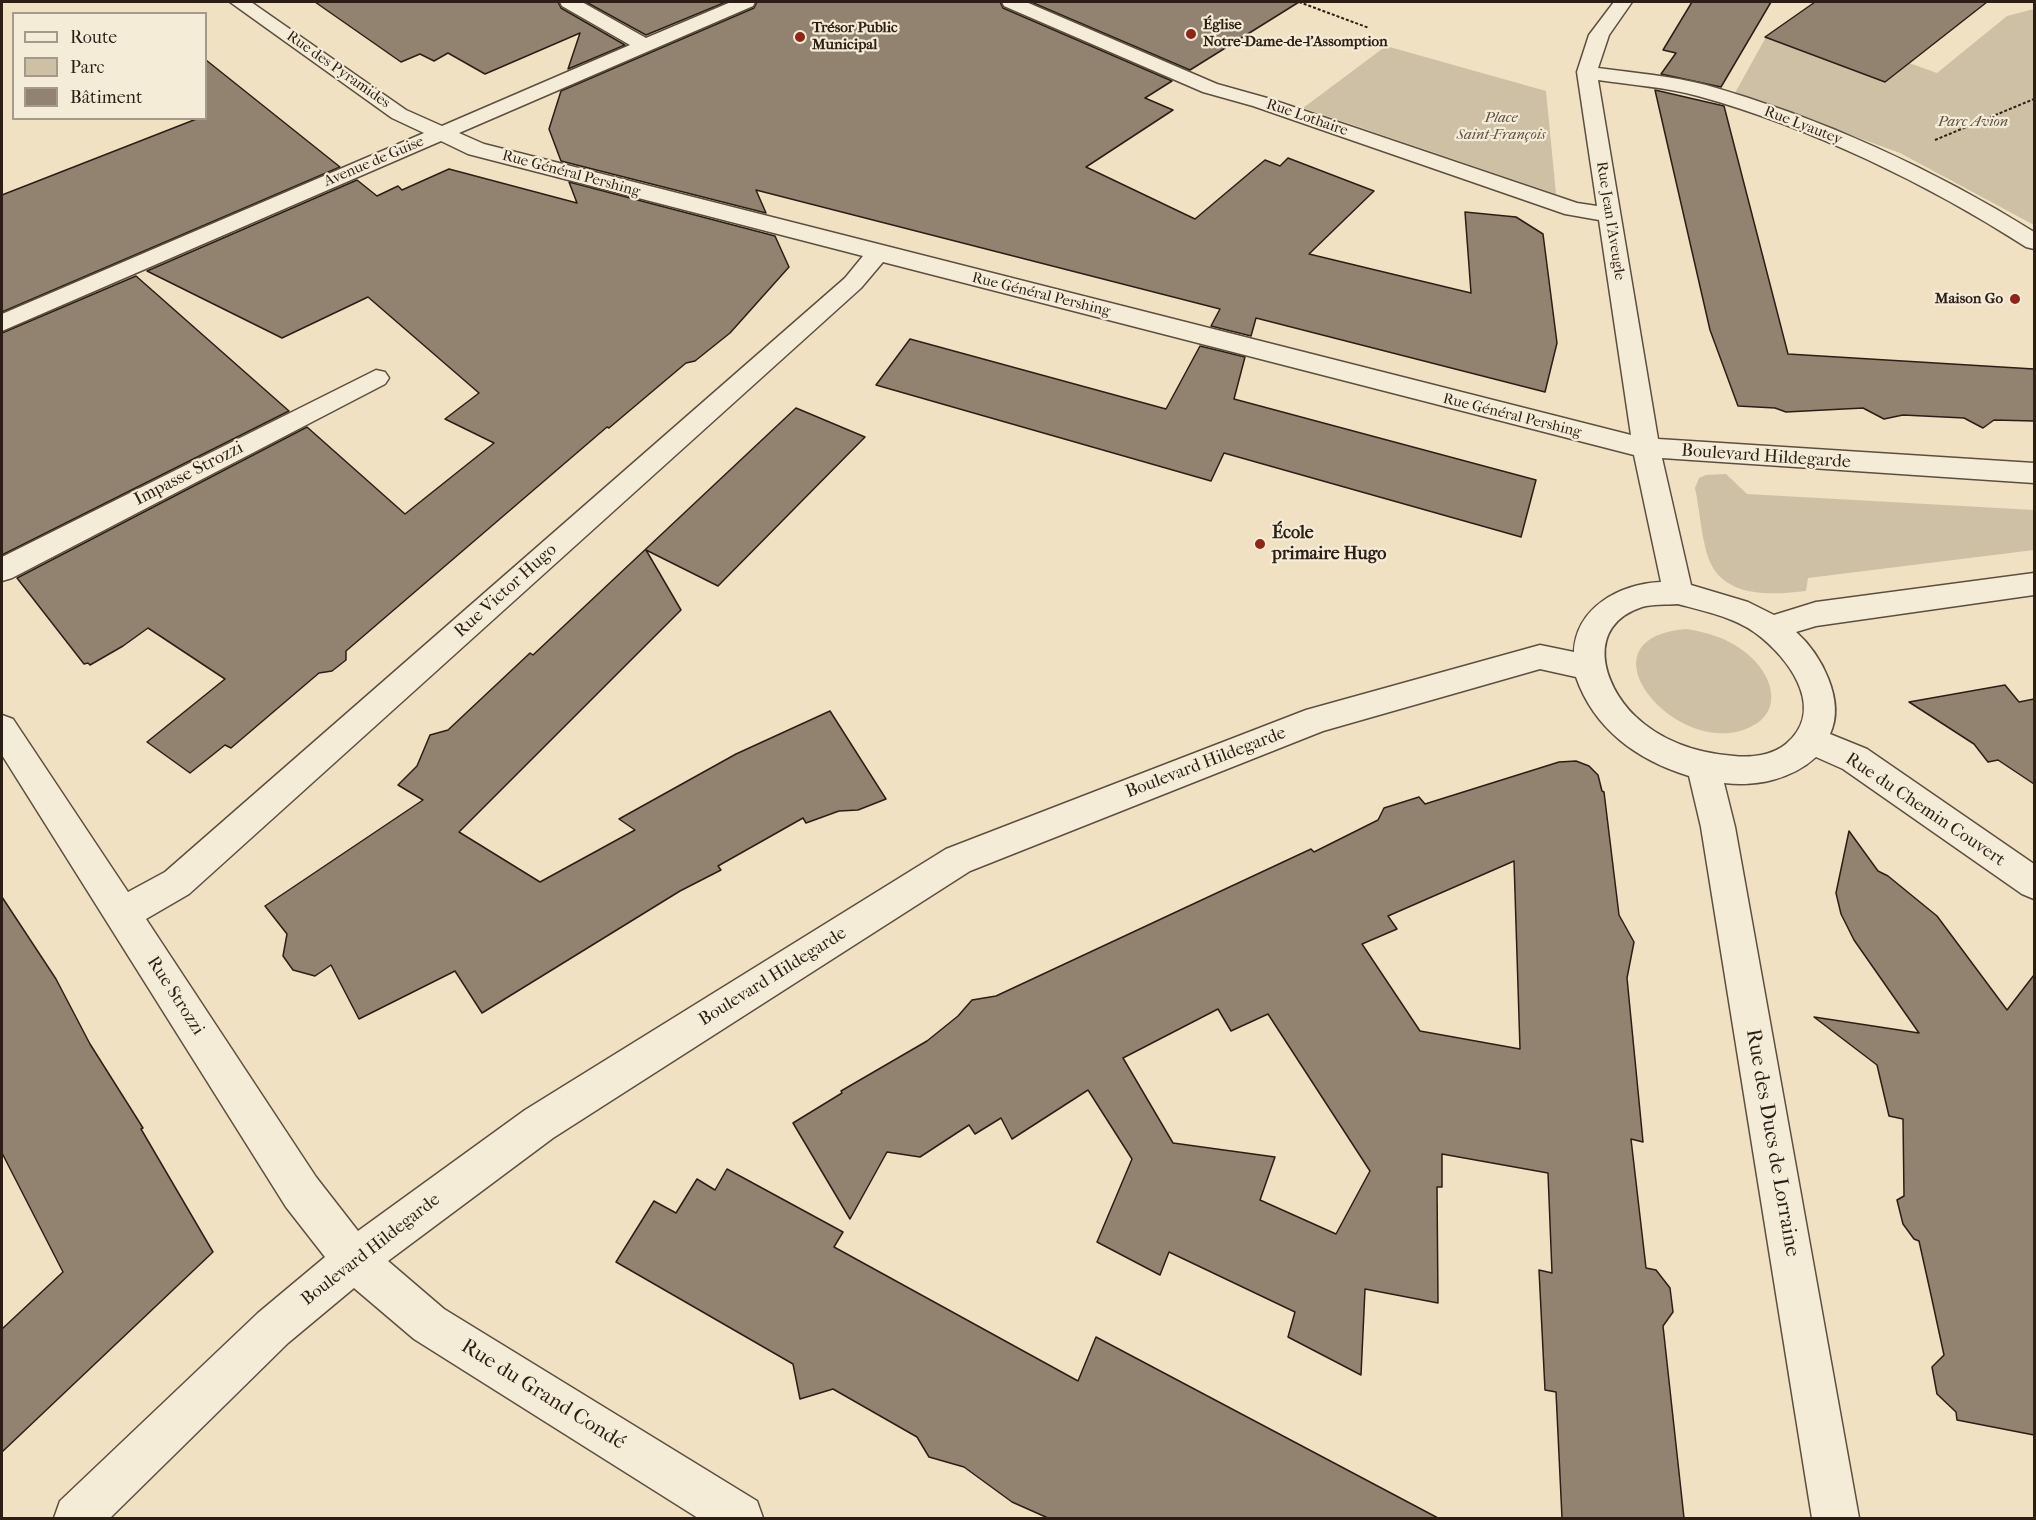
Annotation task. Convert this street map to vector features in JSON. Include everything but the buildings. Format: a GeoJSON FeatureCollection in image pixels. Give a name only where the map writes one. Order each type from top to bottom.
{"type":"FeatureCollection","features":[{"type":"Feature","properties":{"kind":"street","name":"Rue des Pyramides"},"geometry":{"type":"LineString","coordinates":[[239,2],[399,114],[440,134]]}},
{"type":"Feature","properties":{"kind":"street"},"geometry":{"type":"LineString","coordinates":[[569,2],[645,45]]}},
{"type":"Feature","properties":{"kind":"street","name":"Avenue de Guise"},"geometry":{"type":"LineString","coordinates":[[2,323],[746,2]]}},
{"type":"Feature","properties":{"kind":"street","name":"Rue Lothaire"},"geometry":{"type":"LineString","coordinates":[[1011,2],[1210,88],[1260,102],[1573,209],[1609,215]]}},
{"type":"Feature","properties":{"kind":"street","name":"Rue Jean l'Aveugle"},"geometry":{"type":"LineString","coordinates":[[1623,2],[1599,35],[1587,72],[1646,448]]}},
{"type":"Feature","properties":{"kind":"street","name":"Rue Lyautey"},"geometry":{"type":"LineString","coordinates":[[1587,72],[1700,90],[1823,131],[1987,212],[2034,242]]}},
{"type":"Feature","properties":{"kind":"street","name":"Rue Général Pershing"},"geometry":{"type":"LineString","coordinates":[[440,134],[476,149],[877,254],[1577,433],[1646,448]]}},
{"type":"Feature","properties":{"kind":"street","name":"Rue Victor Hugo"},"geometry":{"type":"LineString","coordinates":[[122,914],[177,883],[854,283],[877,254]]}},
{"type":"Feature","properties":{"kind":"street","name":"Impasse Strozzi"},"geometry":{"type":"LineString","coordinates":[[2,570],[376,378]]}},
{"type":"Feature","properties":{"kind":"street"},"geometry":{"type":"LineString","coordinates":[[1646,448],[1678,593]]}},
{"type":"Feature","properties":{"kind":"street","name":"Boulevard Hildegarde"},"geometry":{"type":"LineString","coordinates":[[1646,448],[2034,473]]}},
{"type":"Feature","properties":{"kind":"street"},"geometry":{"type":"LineString","coordinates":[[1770,628],[1816,614],[2034,585]]}},
{"type":"Feature","properties":{"kind":"street"},"geometry":{"type":"LineString","coordinates":[[1678,593],[1726,604],[1770,628],[1798,654],[1817,684],[1821,714],[1813,741],[1788,763],[1749,772],[1704,768],[1661,752],[1626,728],[1599,698],[1587,667],[1590,636],[1608,611],[1639,597],[1678,593]]}},
{"type":"Feature","properties":{"kind":"street","name":"Boulevard Hildegarde"},"geometry":{"type":"LineString","coordinates":[[77,1518],[273,1328],[354,1260],[539,1124],[958,860],[1317,719],[1540,657],[1587,667]]}},
{"type":"Feature","properties":{"kind":"street","name":"Rue Strozzi"},"geometry":{"type":"LineString","coordinates":[[2,728],[301,1192],[354,1260]]}},
{"type":"Feature","properties":{"kind":"street","name":"Rue du Chemin Couvert"},"geometry":{"type":"LineString","coordinates":[[1813,741],[1855,759],[2034,884]]}},
{"type":"Feature","properties":{"kind":"street","name":"Rue des Ducs de Lorraine"},"geometry":{"type":"LineString","coordinates":[[1704,768],[1722,849],[1836,1518]]}},
{"type":"Feature","properties":{"kind":"street","name":"Rue du Grand Condé"},"geometry":{"type":"LineString","coordinates":[[354,1260],[429,1324],[740,1518]]}},
{"type":"Feature","properties":{"kind":"path"},"geometry":{"type":"LineString","coordinates":[[1299,2],[1369,28]]}},
{"type":"Feature","properties":{"kind":"path"},"geometry":{"type":"LineString","coordinates":[[1934,141],[2034,99]]}},
{"type":"Feature","properties":{"kind":"green space","name":"Parc Avion"},"geometry":{"type":"Polygon","coordinates":[[[2034,9],[2034,225],[1900,153],[1735,93],[1766,37],[1885,82],[1909,63],[1937,73],[2007,16],[2034,9]]]}},
{"type":"Feature","properties":{"kind":"green space","name":"Place Saint-François"},"geometry":{"type":"Polygon","coordinates":[[[1386,46],[1546,91],[1556,194],[1303,108],[1386,46]]]}},
{"type":"Feature","properties":{"kind":"green space"},"geometry":{"type":"Polygon","coordinates":[[[1726,474],[1747,494],[2034,510],[2034,550],[1808,578],[1806,591],[1764,593],[1750,591],[1725,581],[1715,571],[1704,541],[1695,488],[1699,478],[1706,475],[1726,474]]]}},
{"type":"Feature","properties":{"kind":"green space"},"geometry":{"type":"Polygon","coordinates":[[[1686,629],[1724,639],[1756,662],[1769,684],[1771,696],[1770,707],[1765,717],[1755,725],[1740,731],[1713,733],[1686,725],[1663,710],[1646,691],[1637,671],[1639,652],[1654,637],[1686,629]]]}},
{"type":"Feature","properties":{"kind":"place","name":"Église Notre-Dame-de-l'Assomption"},"geometry":{"type":"Point","coordinates":[1191,34]}},
{"type":"Feature","properties":{"kind":"place","name":"Trésor Public Municipal"},"geometry":{"type":"Point","coordinates":[800,37]}},
{"type":"Feature","properties":{"kind":"place","name":"Maison Go"},"geometry":{"type":"Point","coordinates":[2015,299]}},
{"type":"Feature","properties":{"kind":"place","name":"École primaire Hugo"},"geometry":{"type":"Point","coordinates":[1260,544]}}]}
